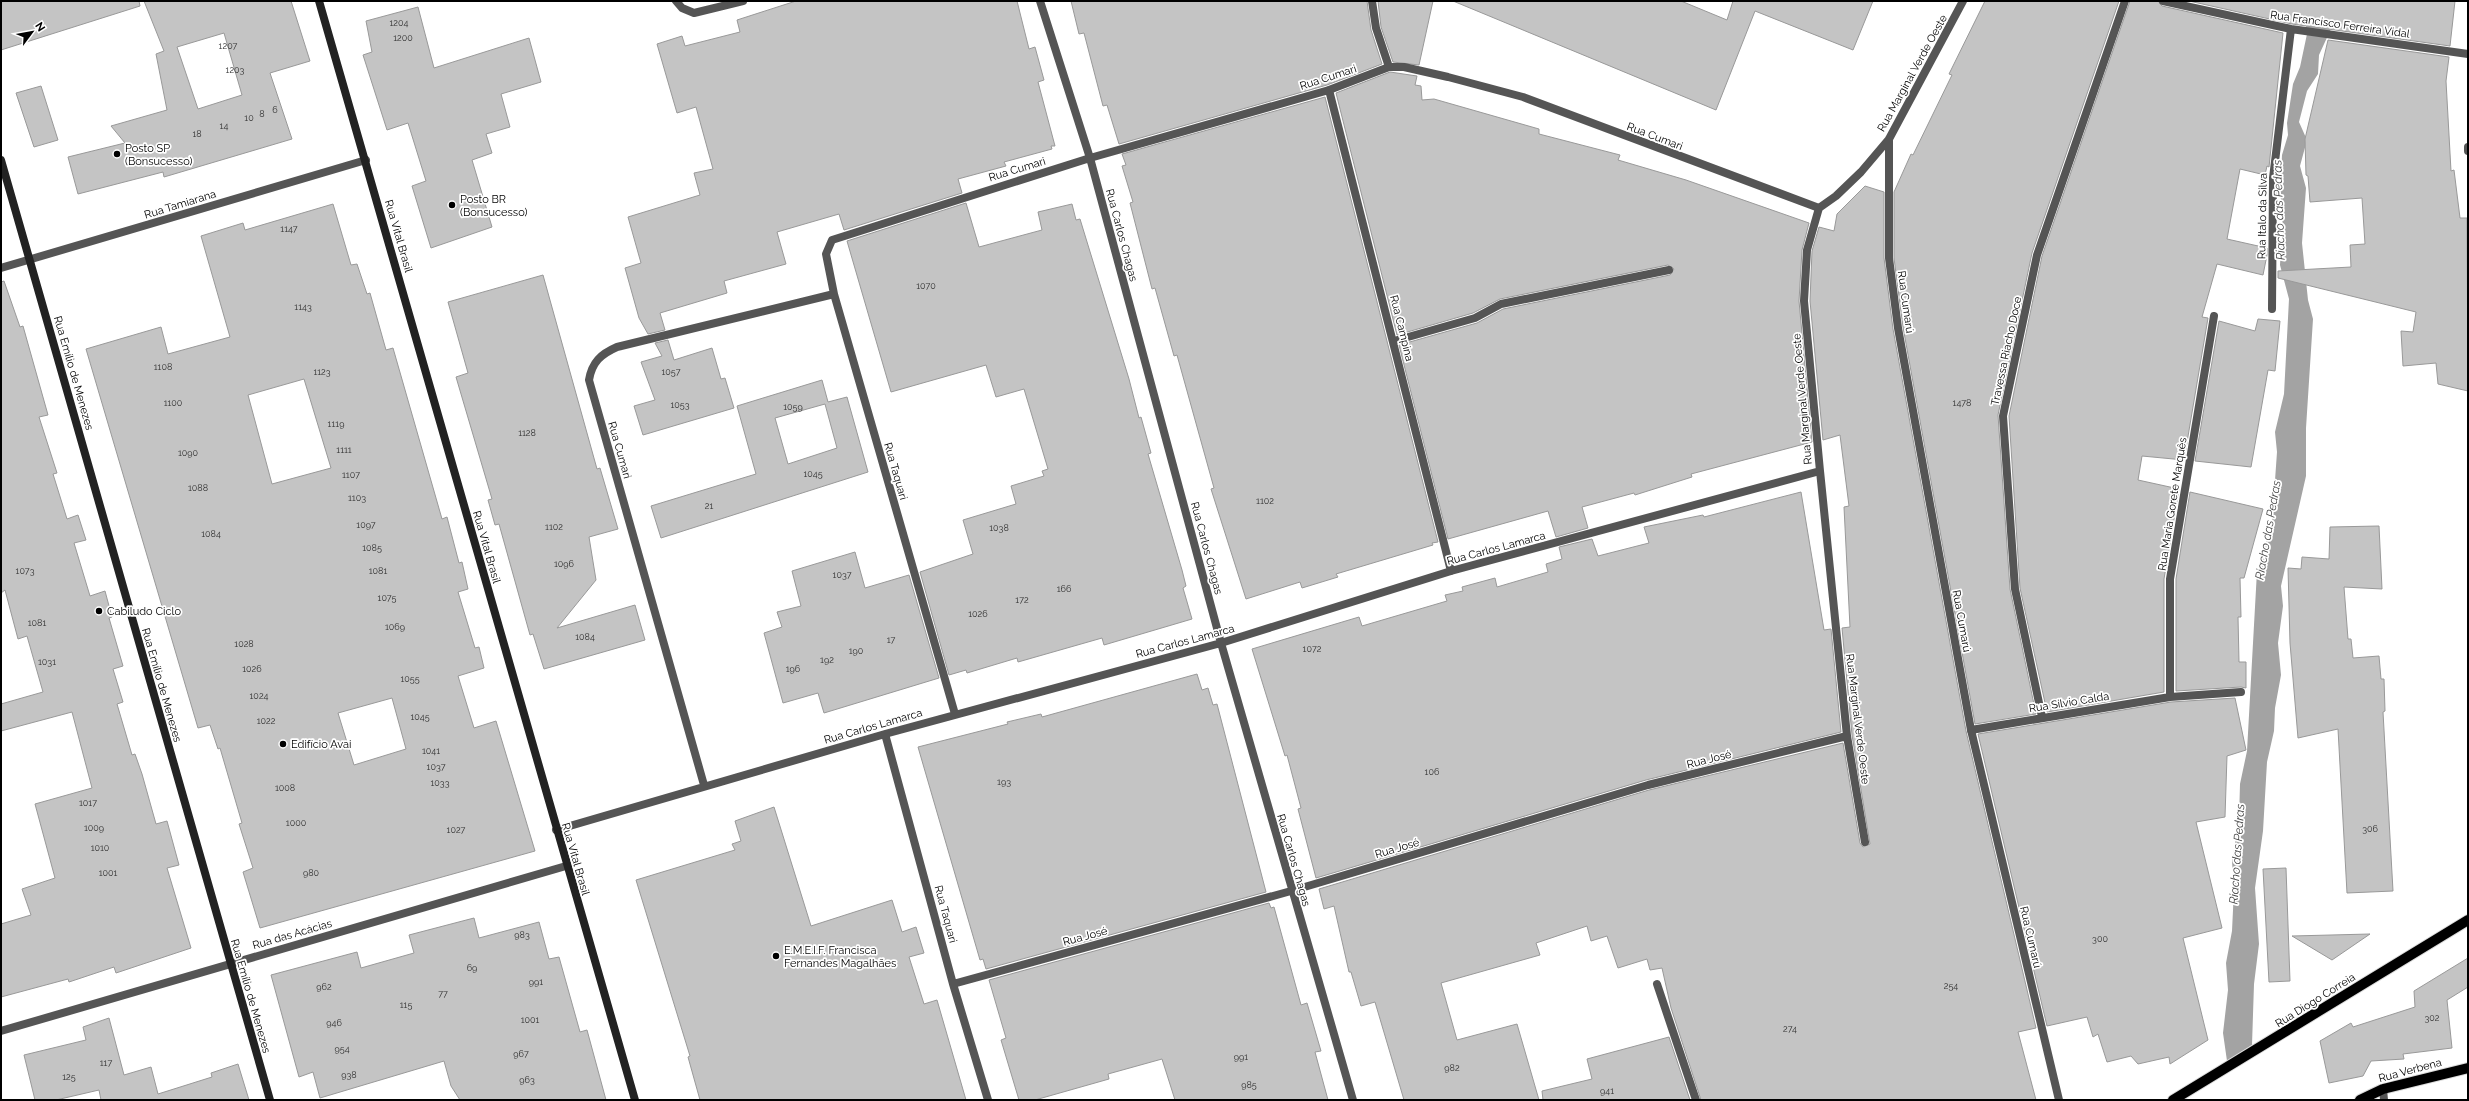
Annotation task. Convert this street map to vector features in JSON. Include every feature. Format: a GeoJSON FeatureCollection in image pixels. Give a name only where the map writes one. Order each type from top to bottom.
{"type":"FeatureCollection","features":[{"type":"Feature","properties":{"kind":"main road","name":"Rua Diogo Correia"},"geometry":{"type":"LineString","coordinates":[[2174,1100],[2468,920]]}},
{"type":"Feature","properties":{"kind":"main road","name":"Rua Verbena"},"geometry":{"type":"LineString","coordinates":[[2360,1100],[2383,1088],[2468,1068]]}},
{"type":"Feature","properties":{"kind":"street","name":"Rua Vital Brasil"},"geometry":{"type":"LineString","coordinates":[[319,1],[366,160],[566,866],[635,1100]]}},
{"type":"Feature","properties":{"kind":"street"},"geometry":{"type":"LineString","coordinates":[[676,1],[682,8],[694,13],[743,1]]}},
{"type":"Feature","properties":{"kind":"street","name":"Rua Carlos Chagas"},"geometry":{"type":"LineString","coordinates":[[1040,1],[1090,158],[1221,643],[1291,891],[1353,1100]]}},
{"type":"Feature","properties":{"kind":"street"},"geometry":{"type":"LineString","coordinates":[[1372,1],[1376,28],[1389,67]]}},
{"type":"Feature","properties":{"kind":"street","name":"Rua Marginal Verde Oeste"},"geometry":{"type":"LineString","coordinates":[[1866,842],[1847,736],[1820,471],[1804,301],[1807,250],[1819,208],[1836,196],[1861,172],[1889,139],[1963,1]]}},
{"type":"Feature","properties":{"kind":"street","name":"Travessa Riacho Doce"},"geometry":{"type":"LineString","coordinates":[[2042,717],[2015,589],[2003,416],[2038,255],[2125,1]]}},
{"type":"Feature","properties":{"kind":"street","name":"Rua Francisco Ferreira Vidal"},"geometry":{"type":"LineString","coordinates":[[2163,1],[2291,29],[2337,34],[2468,54]]}},
{"type":"Feature","properties":{"kind":"street","name":"Rua Italo da Silva"},"geometry":{"type":"LineString","coordinates":[[2272,309],[2273,178],[2291,29]]}},
{"type":"Feature","properties":{"kind":"street","name":"Rua Cumari"},"geometry":{"type":"LineString","coordinates":[[838,236],[1090,158],[1329,90],[1389,67],[1404,67],[1441,75],[1523,97],[1819,208]]}},
{"type":"Feature","properties":{"kind":"street","name":"Rua Campina"},"geometry":{"type":"LineString","coordinates":[[1329,90],[1394,341],[1451,571]]}},
{"type":"Feature","properties":{"kind":"street","name":"Rua Cumarú"},"geometry":{"type":"LineString","coordinates":[[1889,139],[1889,258],[1897,320],[1971,730],[2059,1100]]}},
{"type":"Feature","properties":{"kind":"street","name":"Rua Emílio de Menezes"},"geometry":{"type":"LineString","coordinates":[[1,160],[229,963],[270,1100]]}},
{"type":"Feature","properties":{"kind":"street","name":"Rua Tamiarana"},"geometry":{"type":"LineString","coordinates":[[1,268],[366,160]]}},
{"type":"Feature","properties":{"kind":"street","name":"Rua Taquari"},"geometry":{"type":"LineString","coordinates":[[838,236],[832,240],[826,254],[834,294],[955,714]]}},
{"type":"Feature","properties":{"kind":"street"},"geometry":{"type":"LineString","coordinates":[[1394,341],[1475,318],[1501,304],[1669,270]]}},
{"type":"Feature","properties":{"kind":"street","name":"Rua Cumari"},"geometry":{"type":"LineString","coordinates":[[704,785],[589,380],[591,369],[598,357],[617,347],[834,294]]}},
{"type":"Feature","properties":{"kind":"street","name":"Rua Maria Gorete Marquês"},"geometry":{"type":"LineString","coordinates":[[2170,697],[2170,579],[2214,316]]}},
{"type":"Feature","properties":{"kind":"street","name":"Rua Carlos Lamarca"},"geometry":{"type":"LineString","coordinates":[[556,830],[704,785],[955,714],[1221,643],[1451,571],[1820,471]]}},
{"type":"Feature","properties":{"kind":"street"},"geometry":{"type":"LineString","coordinates":[[2170,697],[2241,692]]}},
{"type":"Feature","properties":{"kind":"street","name":"Rua Silvio Calda"},"geometry":{"type":"LineString","coordinates":[[1971,730],[2042,717],[2170,697]]}},
{"type":"Feature","properties":{"kind":"street","name":"Rua Taquari"},"geometry":{"type":"LineString","coordinates":[[885,734],[953,984],[988,1100]]}},
{"type":"Feature","properties":{"kind":"street","name":"Rua José"},"geometry":{"type":"LineString","coordinates":[[953,984],[1291,891],[1648,785],[1847,736]]}},
{"type":"Feature","properties":{"kind":"street","name":"Rua das Acácias"},"geometry":{"type":"LineString","coordinates":[[1,1031],[229,963],[566,866]]}},
{"type":"Feature","properties":{"kind":"street"},"geometry":{"type":"LineString","coordinates":[[1657,984],[1696,1100]]}},
{"type":"Feature","properties":{"kind":"street"},"geometry":{"type":"LineString","coordinates":[[2383,1088],[2384,1100]]}},
{"type":"Feature","properties":{"kind":"water","name":"Riacho das Pedras"},"geometry":{"type":"Polygon","coordinates":[[[2319,5],[2334,14],[2330,31],[2319,55],[2318,74],[2307,91],[2299,122],[2307,140],[2300,166],[2306,188],[2302,243],[2308,300],[2313,319],[2306,428],[2306,476],[2281,586],[2283,606],[2278,643],[2281,675],[2275,708],[2274,731],[2267,762],[2263,831],[2255,888],[2259,944],[2254,984],[2252,1045],[2227,1061],[2223,1033],[2228,990],[2226,963],[2232,931],[2234,889],[2232,861],[2239,819],[2240,784],[2247,751],[2257,571],[2272,523],[2277,452],[2275,432],[2284,394],[2289,299],[2280,265],[2283,211],[2280,194],[2282,155],[2288,135],[2287,123],[2293,84],[2300,67],[2307,34],[2304,30],[2319,5]]]}},
{"type":"Feature","properties":{"kind":"building"},"geometry":{"type":"Polygon","coordinates":[[[1,1],[139,1],[140,6],[1,50],[1,1]]]}},
{"type":"Feature","properties":{"kind":"building"},"geometry":{"type":"Polygon","coordinates":[[[144,1],[291,1],[310,61],[270,73],[292,139],[164,177],[163,172],[78,194],[68,157],[125,143],[111,126],[167,110],[156,54],[164,51],[144,1]],[[224,33],[177,47],[198,109],[242,95],[224,33]]]}},
{"type":"Feature","properties":{"kind":"building"},"geometry":{"type":"Polygon","coordinates":[[[796,1],[1017,1],[1029,49],[1035,47],[1044,80],[1038,82],[1055,146],[1051,146],[1052,149],[1004,162],[1006,166],[958,179],[962,193],[844,230],[839,214],[777,232],[786,264],[724,281],[727,293],[660,313],[665,330],[648,334],[639,318],[625,268],[641,263],[628,217],[700,195],[694,173],[713,169],[696,107],[677,113],[657,44],[682,36],[685,46],[740,32],[737,20],[796,1]]]}},
{"type":"Feature","properties":{"kind":"building"},"geometry":{"type":"Polygon","coordinates":[[[1071,1],[1367,1],[1371,30],[1382,64],[1327,85],[1119,144],[1107,105],[1103,106],[1084,33],[1079,34],[1071,1]]]}},
{"type":"Feature","properties":{"kind":"building"},"geometry":{"type":"Polygon","coordinates":[[[1378,1],[1433,1],[1419,65],[1393,62],[1381,27],[1378,1]]]}},
{"type":"Feature","properties":{"kind":"building"},"geometry":{"type":"Polygon","coordinates":[[[1453,1],[1681,1],[1727,20],[1733,1],[1873,1],[1853,50],[1755,11],[1716,110],[1453,1]]]}},
{"type":"Feature","properties":{"kind":"building"},"geometry":{"type":"Polygon","coordinates":[[[1985,1],[2119,1],[2032,253],[1998,415],[2010,589],[2036,714],[1975,724],[1903,327],[1894,258],[1894,192],[1911,154],[1913,155],[1952,75],[1949,74],[1985,1]]]}},
{"type":"Feature","properties":{"kind":"building"},"geometry":{"type":"Polygon","coordinates":[[[2130,1],[2158,1],[2162,6],[2283,33],[2269,167],[2267,166],[2265,175],[2240,169],[2227,239],[2267,248],[2267,255],[2263,275],[2217,264],[2202,317],[2208,318],[2184,460],[2142,456],[2138,480],[2179,489],[2164,579],[2164,692],[2047,712],[2020,588],[2009,416],[2042,256],[2130,1]]]}},
{"type":"Feature","properties":{"kind":"building"},"geometry":{"type":"Polygon","coordinates":[[[2189,1],[2455,1],[2450,46],[2292,24],[2189,1]]]}},
{"type":"Feature","properties":{"kind":"building"},"geometry":{"type":"Polygon","coordinates":[[[418,7],[434,68],[529,38],[541,82],[501,94],[510,127],[486,134],[492,153],[472,160],[492,227],[431,248],[412,186],[426,181],[408,123],[387,130],[363,55],[372,52],[366,21],[418,7]]]}},
{"type":"Feature","properties":{"kind":"building"},"geometry":{"type":"Polygon","coordinates":[[[2328,40],[2449,57],[2446,81],[2451,171],[2454,170],[2460,218],[2467,218],[2468,391],[2438,384],[2436,363],[2403,366],[2401,331],[2413,332],[2416,312],[2278,278],[2278,271],[2351,267],[2350,245],[2365,244],[2362,198],[2310,202],[2308,176],[2306,175],[2305,139],[2328,40]]]}},
{"type":"Feature","properties":{"kind":"building"},"geometry":{"type":"Polygon","coordinates":[[[1390,72],[1417,76],[1415,85],[1421,86],[1422,100],[1434,99],[1539,129],[1539,134],[1620,155],[1618,160],[1686,180],[1809,223],[1802,250],[1799,301],[1812,442],[1691,474],[1692,477],[1635,495],[1634,493],[1582,507],[1588,528],[1556,537],[1548,511],[1448,539],[1399,345],[1477,323],[1503,309],[1670,275],[1674,269],[1668,265],[1500,299],[1473,313],[1397,335],[1336,93],[1390,72]]]}},
{"type":"Feature","properties":{"kind":"building"},"geometry":{"type":"Polygon","coordinates":[[[41,86],[58,140],[34,147],[16,93],[41,86]]]}},
{"type":"Feature","properties":{"kind":"building"},"geometry":{"type":"Polygon","coordinates":[[[1325,97],[1438,542],[1432,543],[1433,545],[1336,574],[1338,577],[1302,588],[1300,582],[1246,599],[1211,489],[1214,488],[1177,355],[1174,356],[1155,288],[1152,289],[1130,203],[1133,202],[1122,166],[1126,165],[1122,154],[1325,97]]]}},
{"type":"Feature","properties":{"kind":"building"},"geometry":{"type":"Polygon","coordinates":[[[1865,186],[1884,192],[1884,258],[1893,329],[1966,731],[2036,1028],[2018,1032],[2036,1100],[1701,1100],[1671,1008],[1662,968],[1650,970],[1647,959],[1618,968],[1607,936],[1591,941],[1587,926],[1536,943],[1540,955],[1441,983],[1457,1040],[1517,1024],[1539,1100],[1404,1100],[1375,1002],[1361,1006],[1351,972],[1349,972],[1334,906],[1324,909],[1319,889],[1649,790],[1843,743],[1860,843],[1863,847],[1870,844],[1852,735],[1842,628],[1850,627],[1844,507],[1849,506],[1840,435],[1823,440],[1810,301],[1812,251],[1819,227],[1834,231],[1837,214],[1865,186]]]}},
{"type":"Feature","properties":{"kind":"building"},"geometry":{"type":"Polygon","coordinates":[[[966,203],[979,247],[1042,230],[1038,212],[1072,204],[1076,220],[1080,219],[1129,379],[1139,418],[1141,417],[1151,453],[1148,454],[1182,570],[1186,586],[1183,588],[1192,619],[1104,645],[1102,638],[1018,662],[1017,658],[967,673],[966,670],[949,675],[920,572],[973,554],[963,520],[1016,504],[1011,486],[1044,476],[1042,471],[1048,469],[1024,389],[996,397],[986,365],[891,392],[847,241],[966,203]]]}},
{"type":"Feature","properties":{"kind":"building"},"geometry":{"type":"Polygon","coordinates":[[[333,204],[351,265],[357,264],[367,294],[370,293],[386,350],[393,348],[442,519],[447,517],[459,563],[462,562],[468,589],[458,592],[475,648],[479,647],[484,668],[458,676],[474,728],[496,721],[535,851],[260,928],[243,872],[253,868],[239,824],[242,823],[220,748],[218,749],[210,725],[198,728],[86,349],[161,327],[168,354],[230,337],[201,236],[243,223],[245,230],[333,204]],[[304,379],[248,395],[272,484],[331,468],[304,379]],[[392,698],[338,713],[354,765],[406,749],[392,698]]]}},
{"type":"Feature","properties":{"kind":"building"},"geometry":{"type":"Polygon","coordinates":[[[543,275],[597,469],[600,468],[618,529],[589,537],[596,580],[557,628],[635,605],[645,640],[544,669],[533,634],[530,635],[499,524],[495,525],[488,500],[492,499],[456,377],[468,373],[448,302],[543,275]]]}},
{"type":"Feature","properties":{"kind":"building"},"geometry":{"type":"Polygon","coordinates":[[[4,281],[20,327],[23,326],[48,415],[39,417],[57,473],[53,474],[67,519],[78,515],[86,540],[74,543],[90,596],[105,591],[112,617],[109,618],[123,666],[113,669],[123,702],[117,704],[132,755],[135,754],[142,774],[156,824],[167,821],[179,865],[167,868],[191,948],[116,973],[114,967],[69,982],[68,979],[1,997],[1,924],[31,915],[22,889],[55,878],[35,804],[92,788],[72,712],[1,731],[1,704],[43,692],[27,636],[18,639],[5,590],[1,593],[1,282],[4,281]]]}},
{"type":"Feature","properties":{"kind":"building"},"geometry":{"type":"Polygon","coordinates":[[[2258,319],[2280,321],[2275,371],[2268,370],[2251,467],[2195,461],[2219,321],[2255,331],[2258,319]]]}},
{"type":"Feature","properties":{"kind":"building"},"geometry":{"type":"Polygon","coordinates":[[[668,340],[674,360],[712,348],[721,379],[725,378],[734,408],[643,435],[634,406],[655,400],[641,362],[662,356],[655,343],[668,340]]]}},
{"type":"Feature","properties":{"kind":"building"},"geometry":{"type":"Polygon","coordinates":[[[822,380],[828,402],[847,397],[868,472],[661,538],[651,506],[756,474],[737,406],[822,380]],[[825,404],[775,418],[788,464],[837,448],[825,404]]]}},
{"type":"Feature","properties":{"kind":"building"},"geometry":{"type":"Polygon","coordinates":[[[1801,492],[1824,630],[1831,629],[1841,732],[1646,780],[1316,878],[1298,809],[1301,808],[1287,755],[1285,756],[1252,649],[1359,617],[1362,626],[1447,601],[1445,595],[1463,591],[1462,587],[1495,578],[1497,587],[1548,572],[1546,564],[1562,559],[1559,547],[1592,539],[1598,556],[1649,543],[1644,527],[1703,515],[1704,517],[1801,492]]]}},
{"type":"Feature","properties":{"kind":"building"},"geometry":{"type":"Polygon","coordinates":[[[2190,492],[2263,509],[2244,578],[2240,578],[2241,617],[2238,617],[2239,662],[2246,662],[2246,688],[2241,687],[2176,691],[2176,579],[2190,492]]]}},
{"type":"Feature","properties":{"kind":"building"},"geometry":{"type":"Polygon","coordinates":[[[2379,526],[2382,589],[2344,587],[2348,639],[2351,639],[2353,658],[2379,656],[2381,679],[2384,679],[2385,711],[2383,712],[2393,891],[2347,893],[2338,729],[2298,738],[2290,643],[2288,568],[2301,569],[2302,557],[2329,559],[2330,527],[2379,526]]]}},
{"type":"Feature","properties":{"kind":"building"},"geometry":{"type":"Polygon","coordinates":[[[855,552],[865,588],[909,575],[939,678],[824,713],[818,693],[783,703],[764,633],[782,627],[777,612],[801,606],[792,571],[855,552]]]}},
{"type":"Feature","properties":{"kind":"building"},"geometry":{"type":"Polygon","coordinates":[[[1197,674],[1202,690],[1208,688],[1213,705],[1217,704],[1266,892],[986,969],[983,959],[980,960],[918,747],[1008,724],[1007,722],[1041,714],[1042,717],[1197,674]]]}},
{"type":"Feature","properties":{"kind":"building"},"geometry":{"type":"Polygon","coordinates":[[[2235,698],[2246,750],[2227,756],[2225,817],[2196,822],[2222,928],[2183,938],[2208,1040],[2170,1064],[2169,1057],[2138,1064],[2131,1056],[2107,1062],[2098,1034],[2093,1037],[2087,1017],[2047,1026],[1978,734],[2171,702],[2235,698]]]}},
{"type":"Feature","properties":{"kind":"building","name":"E.M.E.I.F. Francisca Fernandes Magalhães"},"geometry":{"type":"Polygon","coordinates":[[[774,807],[811,926],[892,900],[902,932],[916,927],[924,953],[909,957],[924,1004],[937,1000],[966,1100],[700,1100],[688,1057],[690,1056],[636,880],[735,850],[732,844],[741,841],[735,821],[774,807]]]}},
{"type":"Feature","properties":{"kind":"building"},"geometry":{"type":"Polygon","coordinates":[[[2286,868],[2290,981],[2269,982],[2263,869],[2286,868]]]}},
{"type":"Feature","properties":{"kind":"building"},"geometry":{"type":"Polygon","coordinates":[[[1269,903],[1271,908],[1274,907],[1301,1005],[1307,1003],[1321,1051],[1315,1052],[1328,1100],[1175,1100],[1162,1059],[1108,1074],[1109,1079],[1035,1100],[1019,1100],[1001,1040],[1006,1038],[989,980],[1269,903]]]}},
{"type":"Feature","properties":{"kind":"building"},"geometry":{"type":"Polygon","coordinates":[[[474,918],[479,938],[539,922],[549,959],[559,957],[580,1032],[587,1030],[606,1100],[460,1100],[451,1086],[444,1061],[320,1098],[313,1072],[299,1077],[271,975],[357,952],[361,968],[414,953],[409,935],[474,918]]]}},
{"type":"Feature","properties":{"kind":"building"},"geometry":{"type":"Polygon","coordinates":[[[2370,934],[2332,960],[2292,936],[2370,934]]]}},
{"type":"Feature","properties":{"kind":"building"},"geometry":{"type":"Polygon","coordinates":[[[2468,958],[2468,987],[2447,1000],[2452,1048],[2403,1054],[2404,1059],[2371,1061],[2363,1076],[2329,1083],[2320,1041],[2351,1023],[2353,1027],[2415,1007],[2414,991],[2468,958]]]}},
{"type":"Feature","properties":{"kind":"building"},"geometry":{"type":"Polygon","coordinates":[[[109,1018],[124,1075],[151,1067],[158,1094],[212,1077],[211,1073],[238,1064],[249,1100],[101,1100],[99,1090],[56,1100],[35,1100],[24,1055],[86,1040],[83,1027],[109,1018]]]}},
{"type":"Feature","properties":{"kind":"building"},"geometry":{"type":"Polygon","coordinates":[[[1669,1037],[1690,1100],[1543,1100],[1542,1091],[1592,1079],[1587,1059],[1669,1037]]]}},
{"type":"Feature","properties":{"kind":"place","name":"Posto SP (Bonsucesso)"},"geometry":{"type":"Point","coordinates":[117,154]}},
{"type":"Feature","properties":{"kind":"place","name":"Posto BR (Bonsucesso)"},"geometry":{"type":"Point","coordinates":[452,205]}},
{"type":"Feature","properties":{"kind":"place","name":"Cabiludo Ciclo"},"geometry":{"type":"Point","coordinates":[99,611]}},
{"type":"Feature","properties":{"kind":"place","name":"Edifício Avai"},"geometry":{"type":"Point","coordinates":[283,744]}},
{"type":"Feature","properties":{"kind":"place","name":"E.M.E.I.F. Francisca Fernandes Magalhães"},"geometry":{"type":"Point","coordinates":[776,956]}}]}
